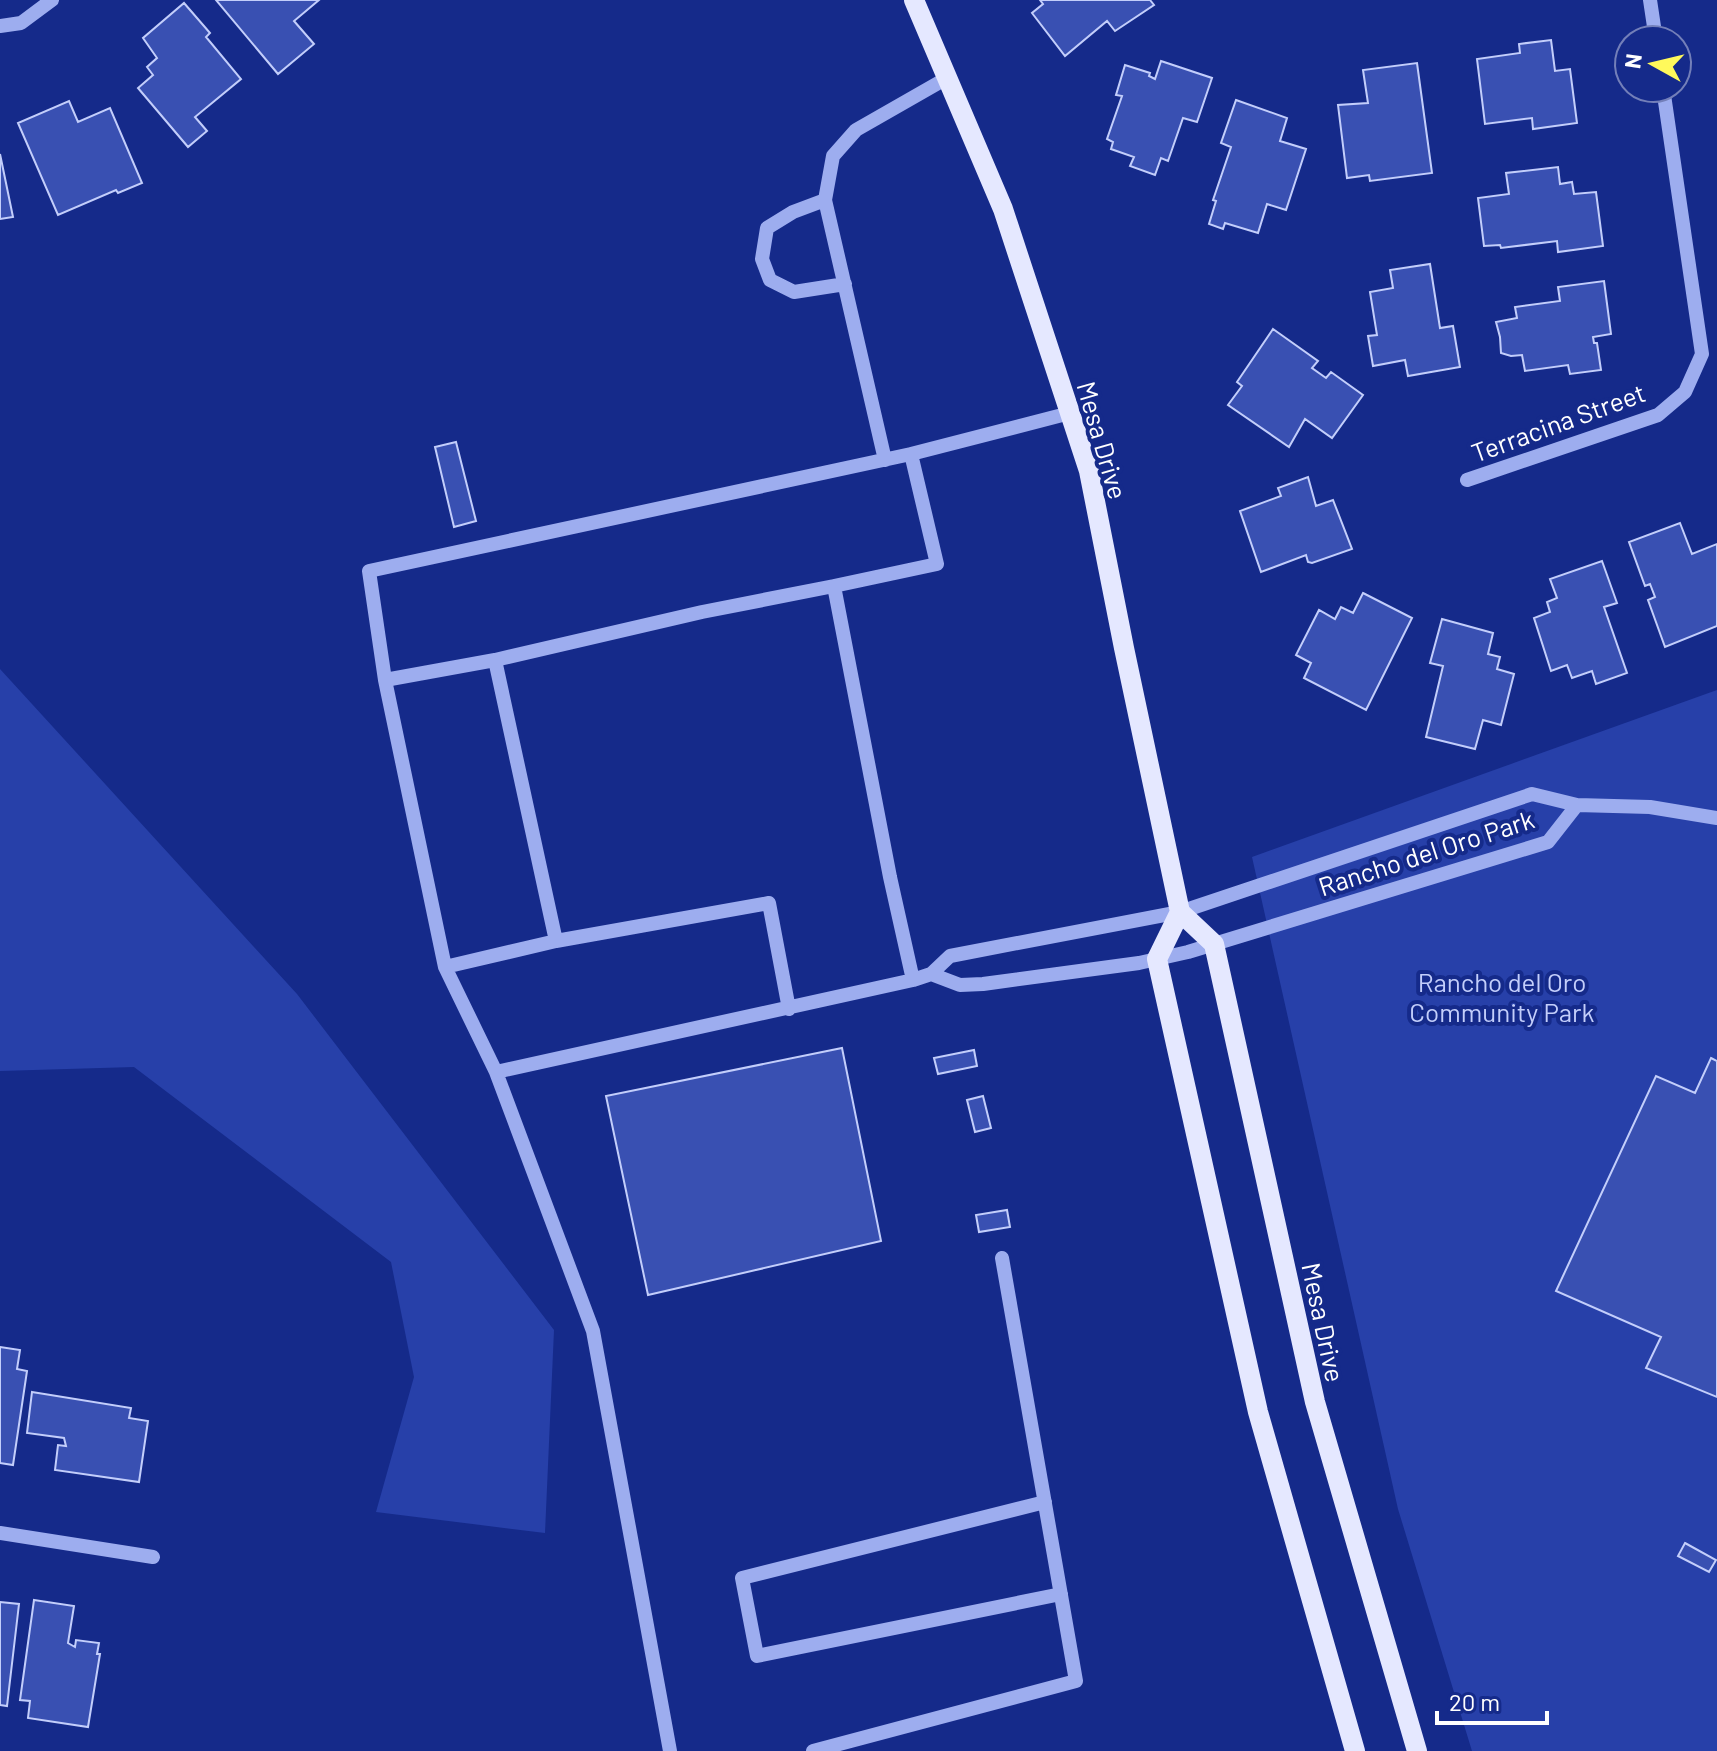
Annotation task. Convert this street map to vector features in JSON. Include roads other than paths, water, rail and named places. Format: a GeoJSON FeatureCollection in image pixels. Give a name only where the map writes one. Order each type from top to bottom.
{"type":"FeatureCollection","features":[{"type":"Feature","properties":{"kind":"main road","name":"Mesa Drive"},"geometry":{"type":"LineString","coordinates":[[914,0],[1003,209],[1089,471],[1180,912]]}},
{"type":"Feature","properties":{"kind":"main road"},"geometry":{"type":"LineString","coordinates":[[1214,944],[1180,912],[1157,959],[1258,1412],[1355,1751]]}},
{"type":"Feature","properties":{"kind":"main road","name":"Mesa Drive"},"geometry":{"type":"LineString","coordinates":[[1214,944],[1315,1402],[1417,1751]]}},
{"type":"Feature","properties":{"kind":"street"},"geometry":{"type":"LineString","coordinates":[[0,26],[21,23],[52,0]]}},
{"type":"Feature","properties":{"kind":"street"},"geometry":{"type":"LineString","coordinates":[[1650,0],[1654,24]]}},
{"type":"Feature","properties":{"kind":"street"},"geometry":{"type":"LineString","coordinates":[[885,460],[825,200],[833,156],[856,130],[947,78]]}},
{"type":"Feature","properties":{"kind":"street","name":"Terracina Street"},"geometry":{"type":"LineString","coordinates":[[1467,480],[1658,415],[1685,392],[1702,354],[1665,104]]}},
{"type":"Feature","properties":{"kind":"street"},"geometry":{"type":"LineString","coordinates":[[825,200],[793,212],[767,228],[762,259],[770,280],[794,292],[845,284]]}},
{"type":"Feature","properties":{"kind":"street"},"geometry":{"type":"LineString","coordinates":[[670,1751],[593,1331],[496,1072],[445,967],[385,680],[369,571],[885,460],[1070,413]]}},
{"type":"Feature","properties":{"kind":"street"},"geometry":{"type":"LineString","coordinates":[[385,680],[495,660],[702,612],[937,564],[911,454]]}},
{"type":"Feature","properties":{"kind":"street"},"geometry":{"type":"LineString","coordinates":[[834,586],[913,980]]}},
{"type":"Feature","properties":{"kind":"street"},"geometry":{"type":"LineString","coordinates":[[495,660],[556,941]]}},
{"type":"Feature","properties":{"kind":"street"},"geometry":{"type":"LineString","coordinates":[[496,1072],[913,980],[931,974],[950,956],[1180,912],[1532,794],[1577,805],[1650,807],[1717,818]]}},
{"type":"Feature","properties":{"kind":"street","name":"Rancho del Oro Park"},"geometry":{"type":"LineString","coordinates":[[931,974],[960,985],[983,984],[1188,952],[1548,842],[1577,805]]}},
{"type":"Feature","properties":{"kind":"street"},"geometry":{"type":"LineString","coordinates":[[445,967],[556,941],[769,903],[789,1009]]}},
{"type":"Feature","properties":{"kind":"street"},"geometry":{"type":"LineString","coordinates":[[813,1751],[1076,1681],[1002,1258]]}},
{"type":"Feature","properties":{"kind":"street"},"geometry":{"type":"LineString","coordinates":[[1045,1502],[742,1578],[757,1656],[1061,1594]]}},
{"type":"Feature","properties":{"kind":"street"},"geometry":{"type":"LineString","coordinates":[[0,1533],[153,1557]]}},
{"type":"Feature","properties":{"kind":"park label","name":"Rancho del Oro Community Park"},"geometry":{"type":"Point","coordinates":[1502,996]}}]}
